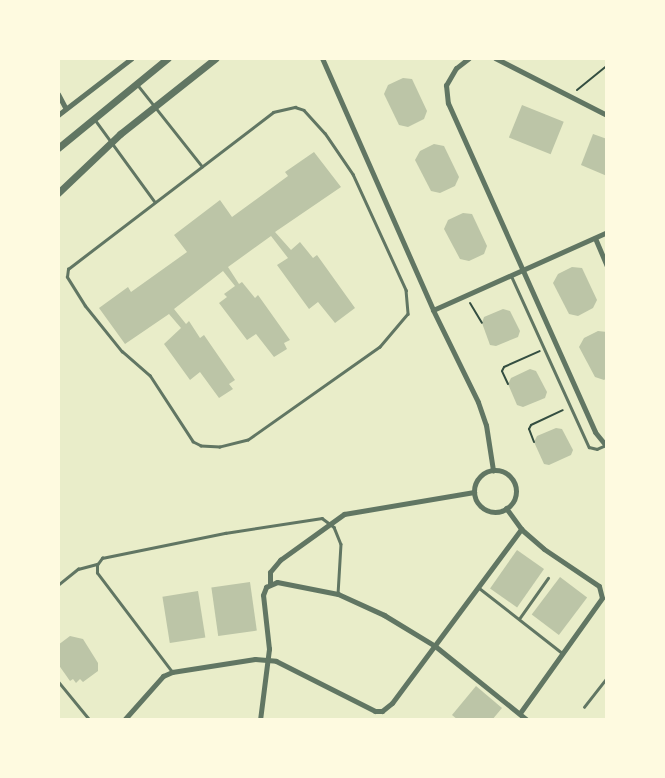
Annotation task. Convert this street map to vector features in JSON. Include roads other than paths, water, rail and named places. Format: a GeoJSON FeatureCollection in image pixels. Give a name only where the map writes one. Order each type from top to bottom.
{"type":"FeatureCollection","features":[{"type":"Feature","properties":{"kind":"street"},"geometry":{"type":"LineString","coordinates":[[58,148],[168,58]]}},
{"type":"Feature","properties":{"kind":"street"},"geometry":{"type":"LineString","coordinates":[[58,193],[111,142],[216,58]]}},
{"type":"Feature","properties":{"kind":"street"},"geometry":{"type":"LineString","coordinates":[[323,58],[433,310],[478,402],[486,425],[493,470]]}},
{"type":"Feature","properties":{"kind":"street"},"geometry":{"type":"LineString","coordinates":[[469,58],[456,68],[446,85],[448,103],[595,432],[607,446]]}},
{"type":"Feature","properties":{"kind":"street"},"geometry":{"type":"LineString","coordinates":[[58,115],[128,59]]}},
{"type":"Feature","properties":{"kind":"street"},"geometry":{"type":"LineString","coordinates":[[499,59],[607,115]]}},
{"type":"Feature","properties":{"kind":"street"},"geometry":{"type":"LineString","coordinates":[[58,94],[65,107]]}},
{"type":"Feature","properties":{"kind":"street"},"geometry":{"type":"LineString","coordinates":[[433,310],[607,232]]}},
{"type":"Feature","properties":{"kind":"street"},"geometry":{"type":"LineString","coordinates":[[595,237],[607,266]]}},
{"type":"Feature","properties":{"kind":"street"},"geometry":{"type":"LineString","coordinates":[[493,470],[506,473],[515,484],[515,498],[506,508],[488,510],[478,503],[474,492],[481,475],[493,470]]}},
{"type":"Feature","properties":{"kind":"street"},"geometry":{"type":"LineString","coordinates":[[260,720],[266,660],[270,649],[263,595],[270,584],[270,572],[280,560],[344,514],[474,492]]}},
{"type":"Feature","properties":{"kind":"street"},"geometry":{"type":"LineString","coordinates":[[506,508],[521,529],[544,549],[599,586],[605,595],[520,713]]}},
{"type":"Feature","properties":{"kind":"street"},"geometry":{"type":"LineString","coordinates":[[124,720],[163,676],[172,672],[266,660],[285,665],[379,712],[392,703],[521,529]]}},
{"type":"Feature","properties":{"kind":"street"},"geometry":{"type":"LineString","coordinates":[[270,584],[292,583],[338,594],[384,615],[435,646],[527,720]]}},
{"type":"Feature","properties":{"kind":"lane"},"geometry":{"type":"LineString","coordinates":[[137,83],[153,107],[202,166]]}},
{"type":"Feature","properties":{"kind":"lane"},"geometry":{"type":"LineString","coordinates":[[284,108],[303,110],[325,134],[353,174],[406,290],[408,303],[408,314],[380,347],[248,440],[205,447],[193,442],[150,376],[122,352],[85,306],[67,277],[68,270],[77,260],[202,166],[273,112],[284,108]]}},
{"type":"Feature","properties":{"kind":"lane"},"geometry":{"type":"LineString","coordinates":[[94,118],[155,202]]}},
{"type":"Feature","properties":{"kind":"lane"},"geometry":{"type":"LineString","coordinates":[[511,275],[589,447],[597,449],[607,446]]}},
{"type":"Feature","properties":{"kind":"lane"},"geometry":{"type":"LineString","coordinates":[[172,672],[97,573],[97,565],[102,558],[225,533],[322,518],[330,523],[337,533],[341,550],[338,594]]}},
{"type":"Feature","properties":{"kind":"lane"},"geometry":{"type":"LineString","coordinates":[[58,585],[78,569],[97,565]]}},
{"type":"Feature","properties":{"kind":"lane"},"geometry":{"type":"LineString","coordinates":[[519,620],[548,578]]}},
{"type":"Feature","properties":{"kind":"lane"},"geometry":{"type":"LineString","coordinates":[[478,587],[563,654]]}},
{"type":"Feature","properties":{"kind":"lane"},"geometry":{"type":"LineString","coordinates":[[584,706],[607,677]]}},
{"type":"Feature","properties":{"kind":"lane"},"geometry":{"type":"LineString","coordinates":[[58,681],[90,720]]}}]}
